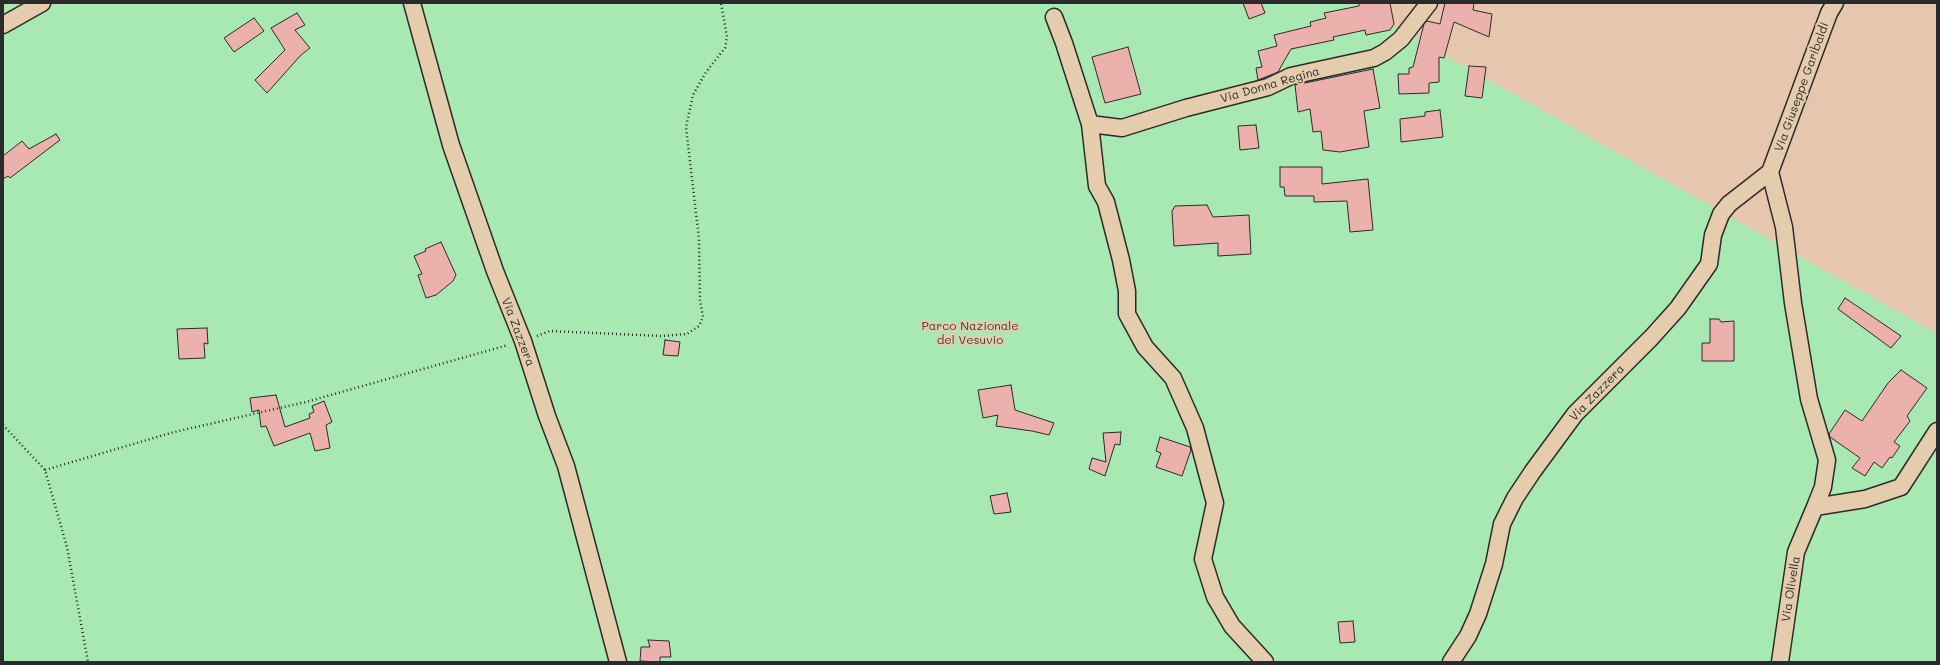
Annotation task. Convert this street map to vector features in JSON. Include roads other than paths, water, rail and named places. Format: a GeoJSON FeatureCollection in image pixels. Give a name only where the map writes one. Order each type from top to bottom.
{"type":"FeatureCollection","features":[{"type":"Feature","properties":{"kind":"street"},"geometry":{"type":"LineString","coordinates":[[3,25],[42,3]]}},
{"type":"Feature","properties":{"kind":"street","name":"Via Zazzera"},"geometry":{"type":"LineString","coordinates":[[412,3],[451,145],[495,271],[523,341],[547,416],[566,466],[618,662]]}},
{"type":"Feature","properties":{"kind":"street","name":"Via Donna Regina"},"geometry":{"type":"LineString","coordinates":[[1090,124],[1122,128],[1186,108],[1268,87],[1291,76],[1374,58],[1385,52],[1401,39],[1429,3]]}},
{"type":"Feature","properties":{"kind":"street","name":"Via Giuseppe Garibaldi"},"geometry":{"type":"LineString","coordinates":[[1770,172],[1829,13],[1835,3]]}},
{"type":"Feature","properties":{"kind":"street"},"geometry":{"type":"LineString","coordinates":[[1054,17],[1090,124],[1097,186],[1106,202],[1121,260],[1126,291],[1127,314],[1145,347],[1173,378],[1195,428],[1215,503],[1203,559],[1215,597],[1232,626],[1265,662]]}},
{"type":"Feature","properties":{"kind":"street","name":"Via Zazzera"},"geometry":{"type":"LineString","coordinates":[[1451,662],[1468,636],[1478,614],[1494,564],[1502,524],[1515,498],[1574,414],[1651,338],[1678,308],[1709,264],[1713,235],[1720,214],[1729,204],[1770,172]]}},
{"type":"Feature","properties":{"kind":"street","name":"Via Olivella"},"geometry":{"type":"LineString","coordinates":[[1770,172],[1784,227],[1793,303],[1809,399],[1827,460],[1823,486],[1796,552],[1780,662]]}},
{"type":"Feature","properties":{"kind":"street"},"geometry":{"type":"LineString","coordinates":[[1815,507],[1865,499],[1902,487],[1937,431]]}},
{"type":"Feature","properties":{"kind":"park label","name":"Parco Nazionale del Vesuvio"},"geometry":{"type":"Point","coordinates":[970,333]}}]}
